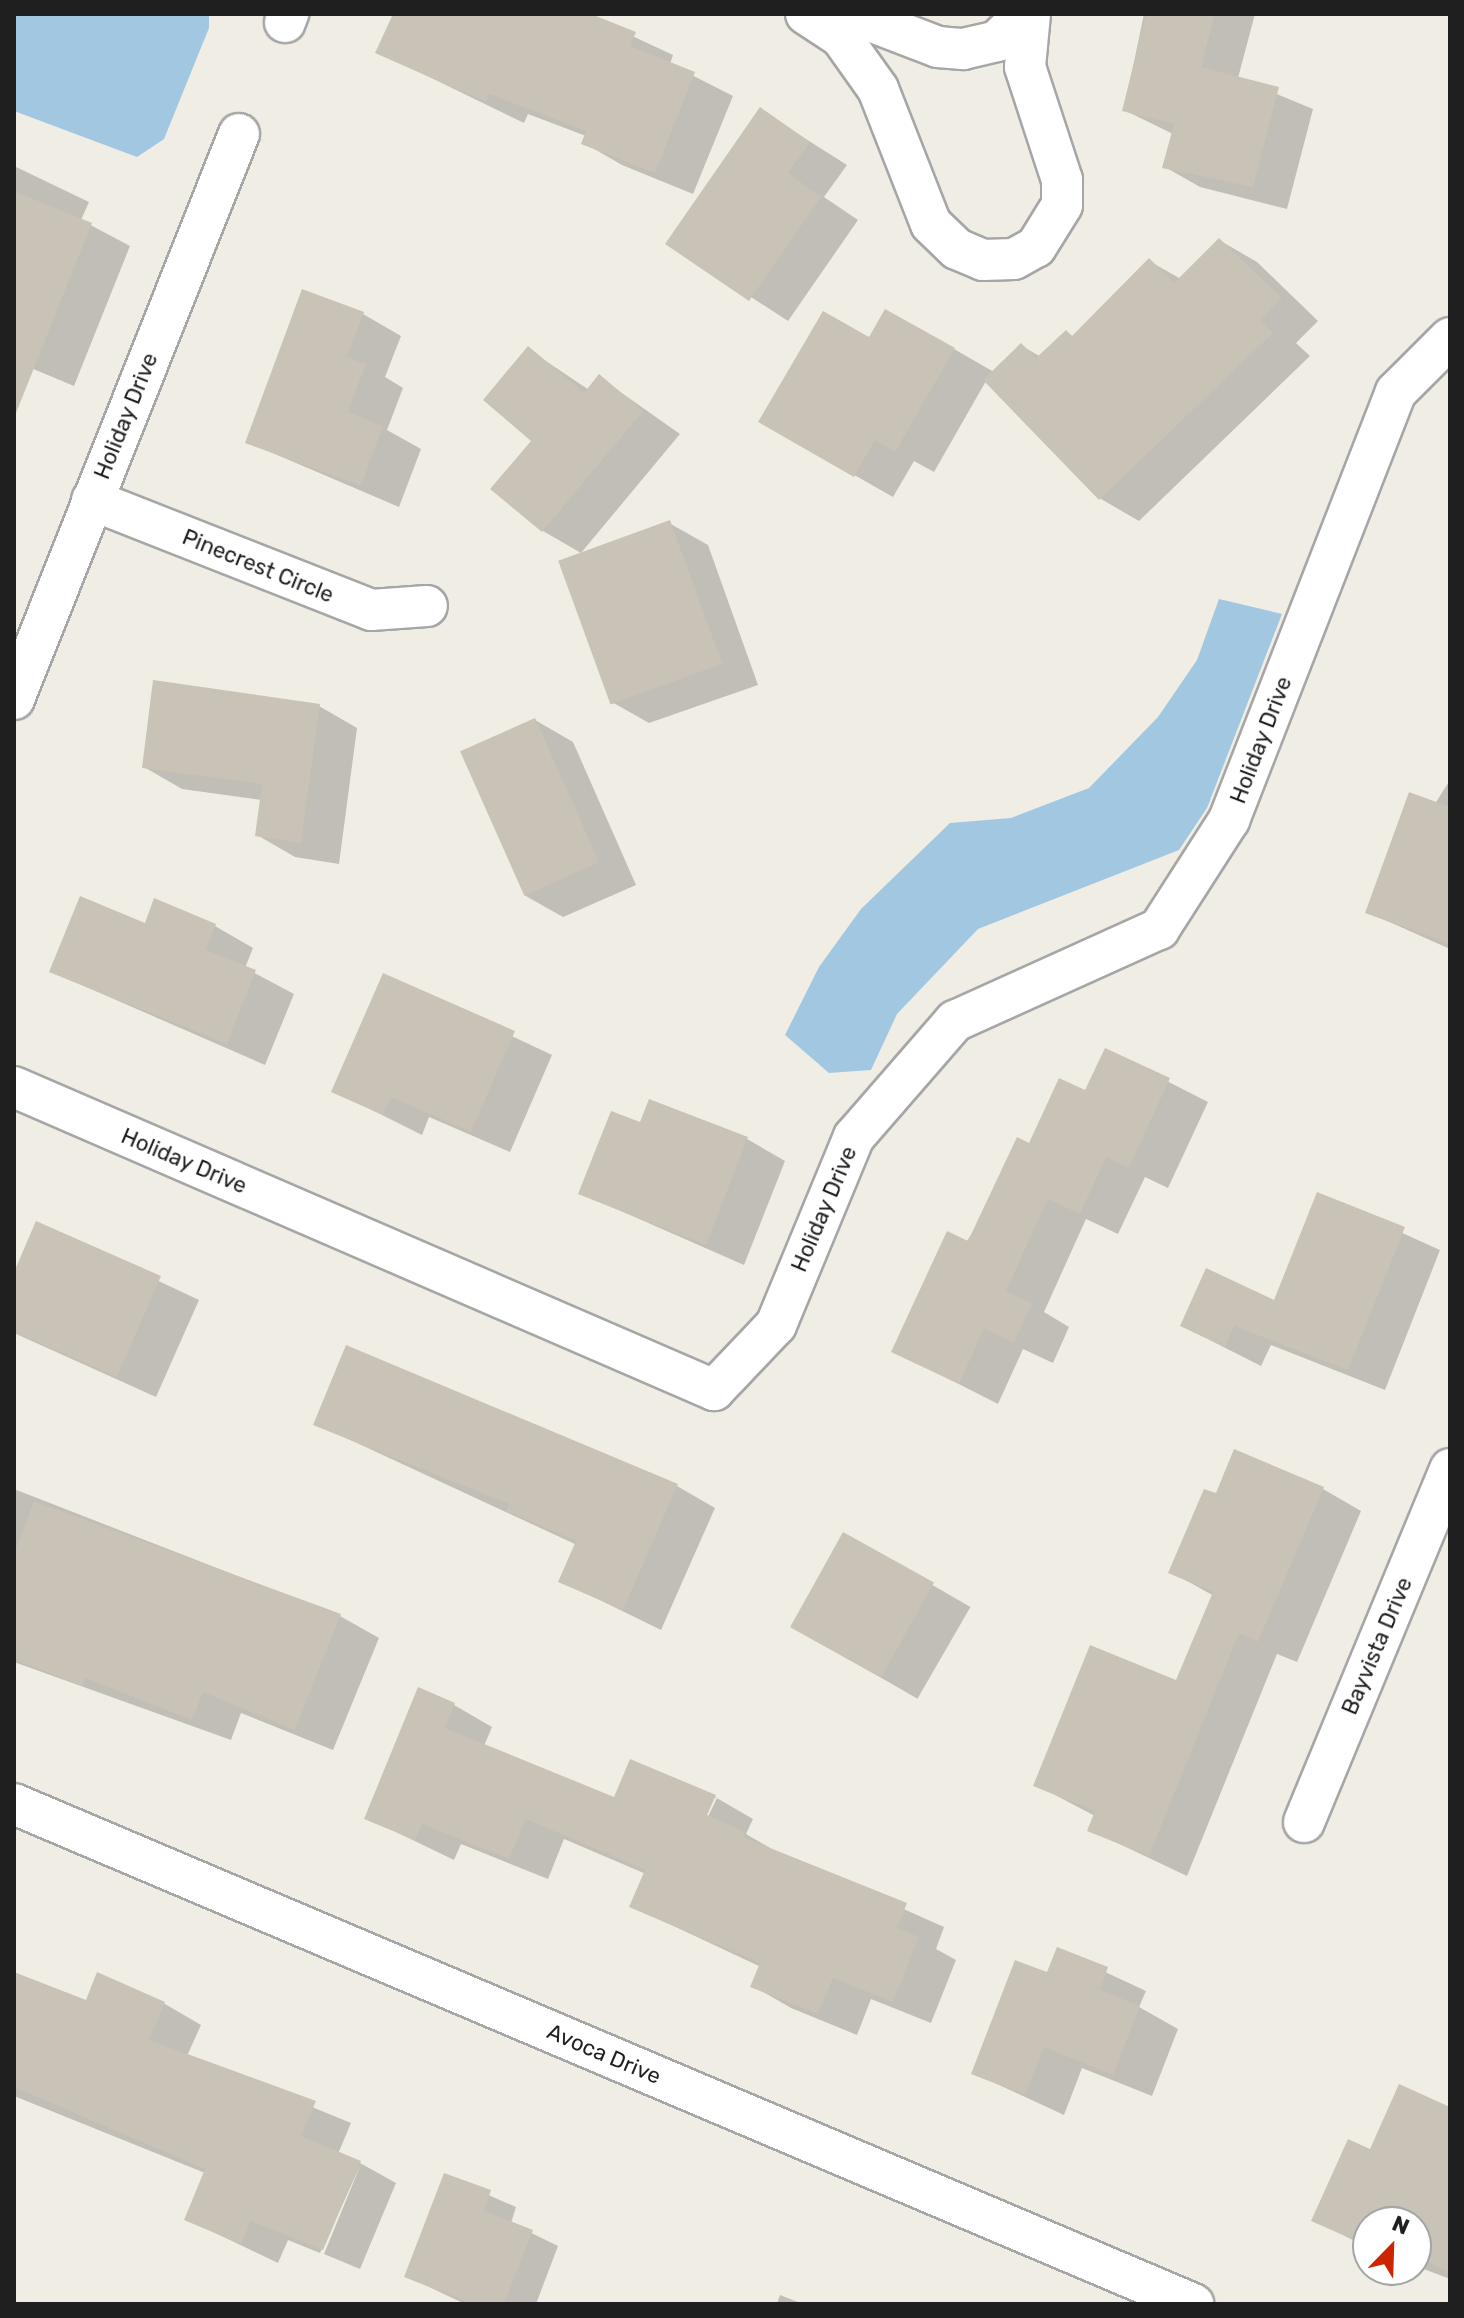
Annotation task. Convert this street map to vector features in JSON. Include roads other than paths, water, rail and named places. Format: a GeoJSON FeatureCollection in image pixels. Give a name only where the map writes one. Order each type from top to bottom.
{"type":"FeatureCollection","features":[{"type":"Feature","properties":{"kind":"street"},"geometry":{"type":"LineString","coordinates":[[806,14],[841,37],[878,89],[931,224],[957,249],[983,260],[1014,259],[1036,247],[1062,205],[1062,180],[1025,67],[1028,14]]}},
{"type":"Feature","properties":{"kind":"street"},"geometry":{"type":"LineString","coordinates":[[852,14],[938,47],[963,49],[997,41],[1028,14]]}},
{"type":"Feature","properties":{"kind":"street","name":"Holiday Drive"},"geometry":{"type":"LineString","coordinates":[[14,699],[239,134]]}},
{"type":"Feature","properties":{"kind":"street","name":"Holiday Drive"},"geometry":{"type":"LineString","coordinates":[[14,1087],[714,1390],[776,1325],[854,1137],[955,1021],[1159,929],[1229,820],[1396,392],[1450,338]]}},
{"type":"Feature","properties":{"kind":"street","name":"Pinecrest Circle"},"geometry":{"type":"LineString","coordinates":[[92,500],[371,610],[427,606]]}},
{"type":"Feature","properties":{"kind":"street","name":"Bayvista Drive"},"geometry":{"type":"LineString","coordinates":[[1304,1822],[1450,1469]]}},
{"type":"Feature","properties":{"kind":"street","name":"Avoca Drive"},"geometry":{"type":"LineString","coordinates":[[14,1804],[1193,2304]]}},
{"type":"Feature","properties":{"kind":"water"},"geometry":{"type":"Polygon","coordinates":[[[14,14],[209,14],[209,28],[164,139],[137,157],[14,111],[14,14]]]}},
{"type":"Feature","properties":{"kind":"water"},"geometry":{"type":"Polygon","coordinates":[[[1219,599],[1282,614],[1207,808],[1179,850],[978,929],[897,1014],[871,1070],[829,1073],[785,1035],[819,967],[861,909],[950,823],[1011,818],[1089,788],[1158,717],[1197,660],[1219,599]]]}}]}
